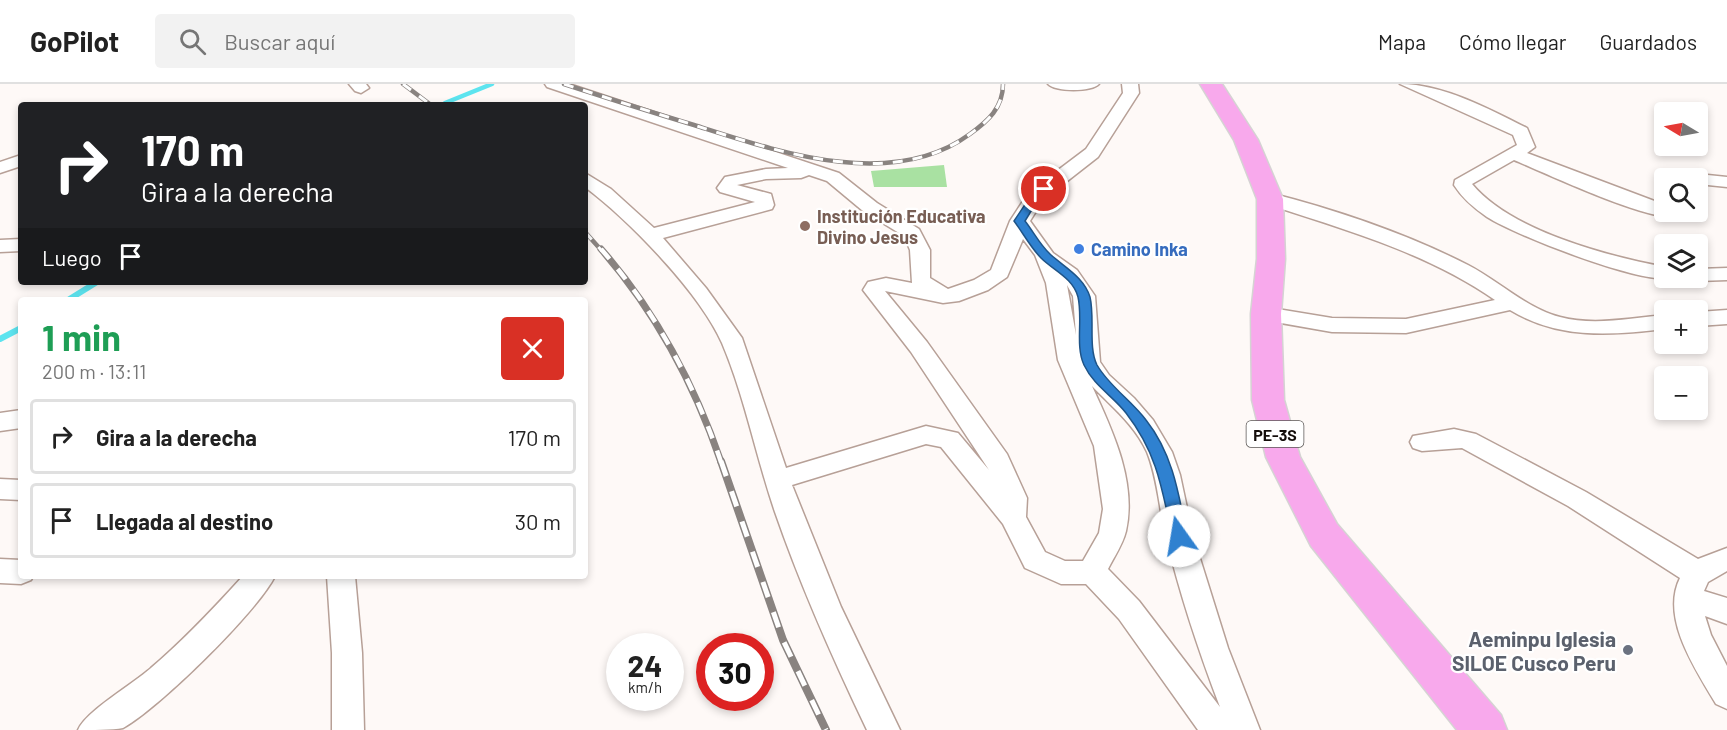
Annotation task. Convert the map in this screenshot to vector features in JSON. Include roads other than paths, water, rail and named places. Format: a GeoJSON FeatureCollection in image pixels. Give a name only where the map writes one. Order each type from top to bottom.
{"type":"FeatureCollection","features":[{"type":"Feature","properties":{"kind":"highway","name":"PE-3S"},"geometry":{"type":"LineString","coordinates":[[1211,84],[1246,140],[1270,200],[1271,260],[1266,314],[1268,400],[1274,432],[1291,477],[1324,535],[1352,572],[1485,730]]}},
{"type":"Feature","properties":{"kind":"street"},"geometry":{"type":"LineString","coordinates":[[553,84],[821,172],[841,182],[870,207],[912,233],[920,250],[920,280],[943,296]]}},
{"type":"Feature","properties":{"kind":"street"},"geometry":{"type":"LineString","coordinates":[[1056,84],[1091,84]]}},
{"type":"Feature","properties":{"kind":"street"},"geometry":{"type":"LineString","coordinates":[[1013,517],[1014,498],[998,461],[913,338],[873,290],[875,286],[886,284],[917,293],[952,296],[981,285],[1000,273],[1020,221],[1035,196],[1092,153],[1131,93],[1130,84]]}},
{"type":"Feature","properties":{"kind":"street"},"geometry":{"type":"LineString","coordinates":[[1408,84],[1490,116],[1521,132],[1526,145],[1514,154],[1464,180],[1463,185],[1471,198],[1517,225],[1589,254],[1654,271]]}},
{"type":"Feature","properties":{"kind":"street"},"geometry":{"type":"LineString","coordinates":[[1514,154],[1654,208]]}},
{"type":"Feature","properties":{"kind":"street"},"geometry":{"type":"LineString","coordinates":[[0,168],[18,161]]}},
{"type":"Feature","properties":{"kind":"street"},"geometry":{"type":"LineString","coordinates":[[650,235],[765,205],[765,198],[737,193],[726,188],[730,181],[766,174],[821,172]]}},
{"type":"Feature","properties":{"kind":"street"},"geometry":{"type":"LineString","coordinates":[[588,180],[607,193],[650,235],[729,335],[750,388],[777,480],[832,626],[884,730]]}},
{"type":"Feature","properties":{"kind":"street"},"geometry":{"type":"LineString","coordinates":[[1708,180],[1727,182]]}},
{"type":"Feature","properties":{"kind":"street"},"geometry":{"type":"LineString","coordinates":[[1270,200],[1411,247],[1463,270],[1513,303],[1544,320],[1567,326],[1654,322]]}},
{"type":"Feature","properties":{"kind":"street"},"geometry":{"type":"LineString","coordinates":[[1020,221],[1045,255],[1056,283],[1069,360],[1107,446],[1116,509],[1112,534],[1092,571]]}},
{"type":"Feature","properties":{"kind":"street"},"geometry":{"type":"LineString","coordinates":[[0,246],[18,245]]}},
{"type":"Feature","properties":{"kind":"street"},"geometry":{"type":"LineString","coordinates":[[1045,255],[1070,274],[1084,296],[1089,363],[1101,381],[1126,404],[1144,426],[1159,452],[1167,475],[1179,536],[1213,648],[1244,730]]}},
{"type":"Feature","properties":{"kind":"street"},"geometry":{"type":"LineString","coordinates":[[1708,275],[1727,274]]}},
{"type":"Feature","properties":{"kind":"street"},"geometry":{"type":"LineString","coordinates":[[1266,314],[1332,325],[1406,326],[1513,303]]}},
{"type":"Feature","properties":{"kind":"street"},"geometry":{"type":"LineString","coordinates":[[1708,319],[1727,318]]}},
{"type":"Feature","properties":{"kind":"street"},"geometry":{"type":"LineString","coordinates":[[0,422],[18,419]]}},
{"type":"Feature","properties":{"kind":"street"},"geometry":{"type":"LineString","coordinates":[[777,480],[934,435],[949,439],[1013,517],[1029,553],[1041,564],[1074,574],[1092,571]]}},
{"type":"Feature","properties":{"kind":"street"},"geometry":{"type":"LineString","coordinates":[[1422,442],[1455,438],[1467,440],[1577,499],[1727,611]]}},
{"type":"Feature","properties":{"kind":"street"},"geometry":{"type":"LineString","coordinates":[[0,489],[18,490]]}},
{"type":"Feature","properties":{"kind":"street"},"geometry":{"type":"LineString","coordinates":[[1727,559],[1693,587],[1688,611],[1699,640],[1727,694]]}},
{"type":"Feature","properties":{"kind":"street"},"geometry":{"type":"LineString","coordinates":[[0,571],[18,572]]}},
{"type":"Feature","properties":{"kind":"street"},"geometry":{"type":"LineString","coordinates":[[1092,571],[1128,610],[1217,730]]}},
{"type":"Feature","properties":{"kind":"street"},"geometry":{"type":"LineString","coordinates":[[94,730],[125,710],[175,669],[212,633],[258,579]]}},
{"type":"Feature","properties":{"kind":"street"},"geometry":{"type":"LineString","coordinates":[[341,579],[347,653],[348,730]]}},
{"type":"Feature","properties":{"kind":"waterway"},"geometry":{"type":"LineString","coordinates":[[447,102],[492,84]]}},
{"type":"Feature","properties":{"kind":"waterway"},"geometry":{"type":"LineString","coordinates":[[73,297],[92,285]]}},
{"type":"Feature","properties":{"kind":"waterway"},"geometry":{"type":"LineString","coordinates":[[0,339],[18,330]]}},
{"type":"Feature","properties":{"kind":"railway"},"geometry":{"type":"LineString","coordinates":[[403,84],[427,102]]}},
{"type":"Feature","properties":{"kind":"railway"},"geometry":{"type":"LineString","coordinates":[[564,84],[761,146],[833,161],[870,163],[905,161],[939,151],[970,134],[983,124],[997,107],[1003,84]]}},
{"type":"Feature","properties":{"kind":"railway"},"geometry":{"type":"LineString","coordinates":[[588,235],[602,251]]}},
{"type":"Feature","properties":{"kind":"railway"},"geometry":{"type":"LineString","coordinates":[[601,249],[639,298],[672,350],[699,404],[721,462]]}},
{"type":"Feature","properties":{"kind":"railway"},"geometry":{"type":"LineString","coordinates":[[721,461],[783,640],[826,730]]}},
{"type":"Feature","properties":{"kind":"place","name":"Institución Educativa Divino Jesus"},"geometry":{"type":"Point","coordinates":[805,226]}},
{"type":"Feature","properties":{"kind":"place","name":"Camino Inka"},"geometry":{"type":"Point","coordinates":[1079,249]}},
{"type":"Feature","properties":{"kind":"place","name":"Aeminpu Iglesia SILOE Cusco Peru"},"geometry":{"type":"Point","coordinates":[1628,650]}}]}
